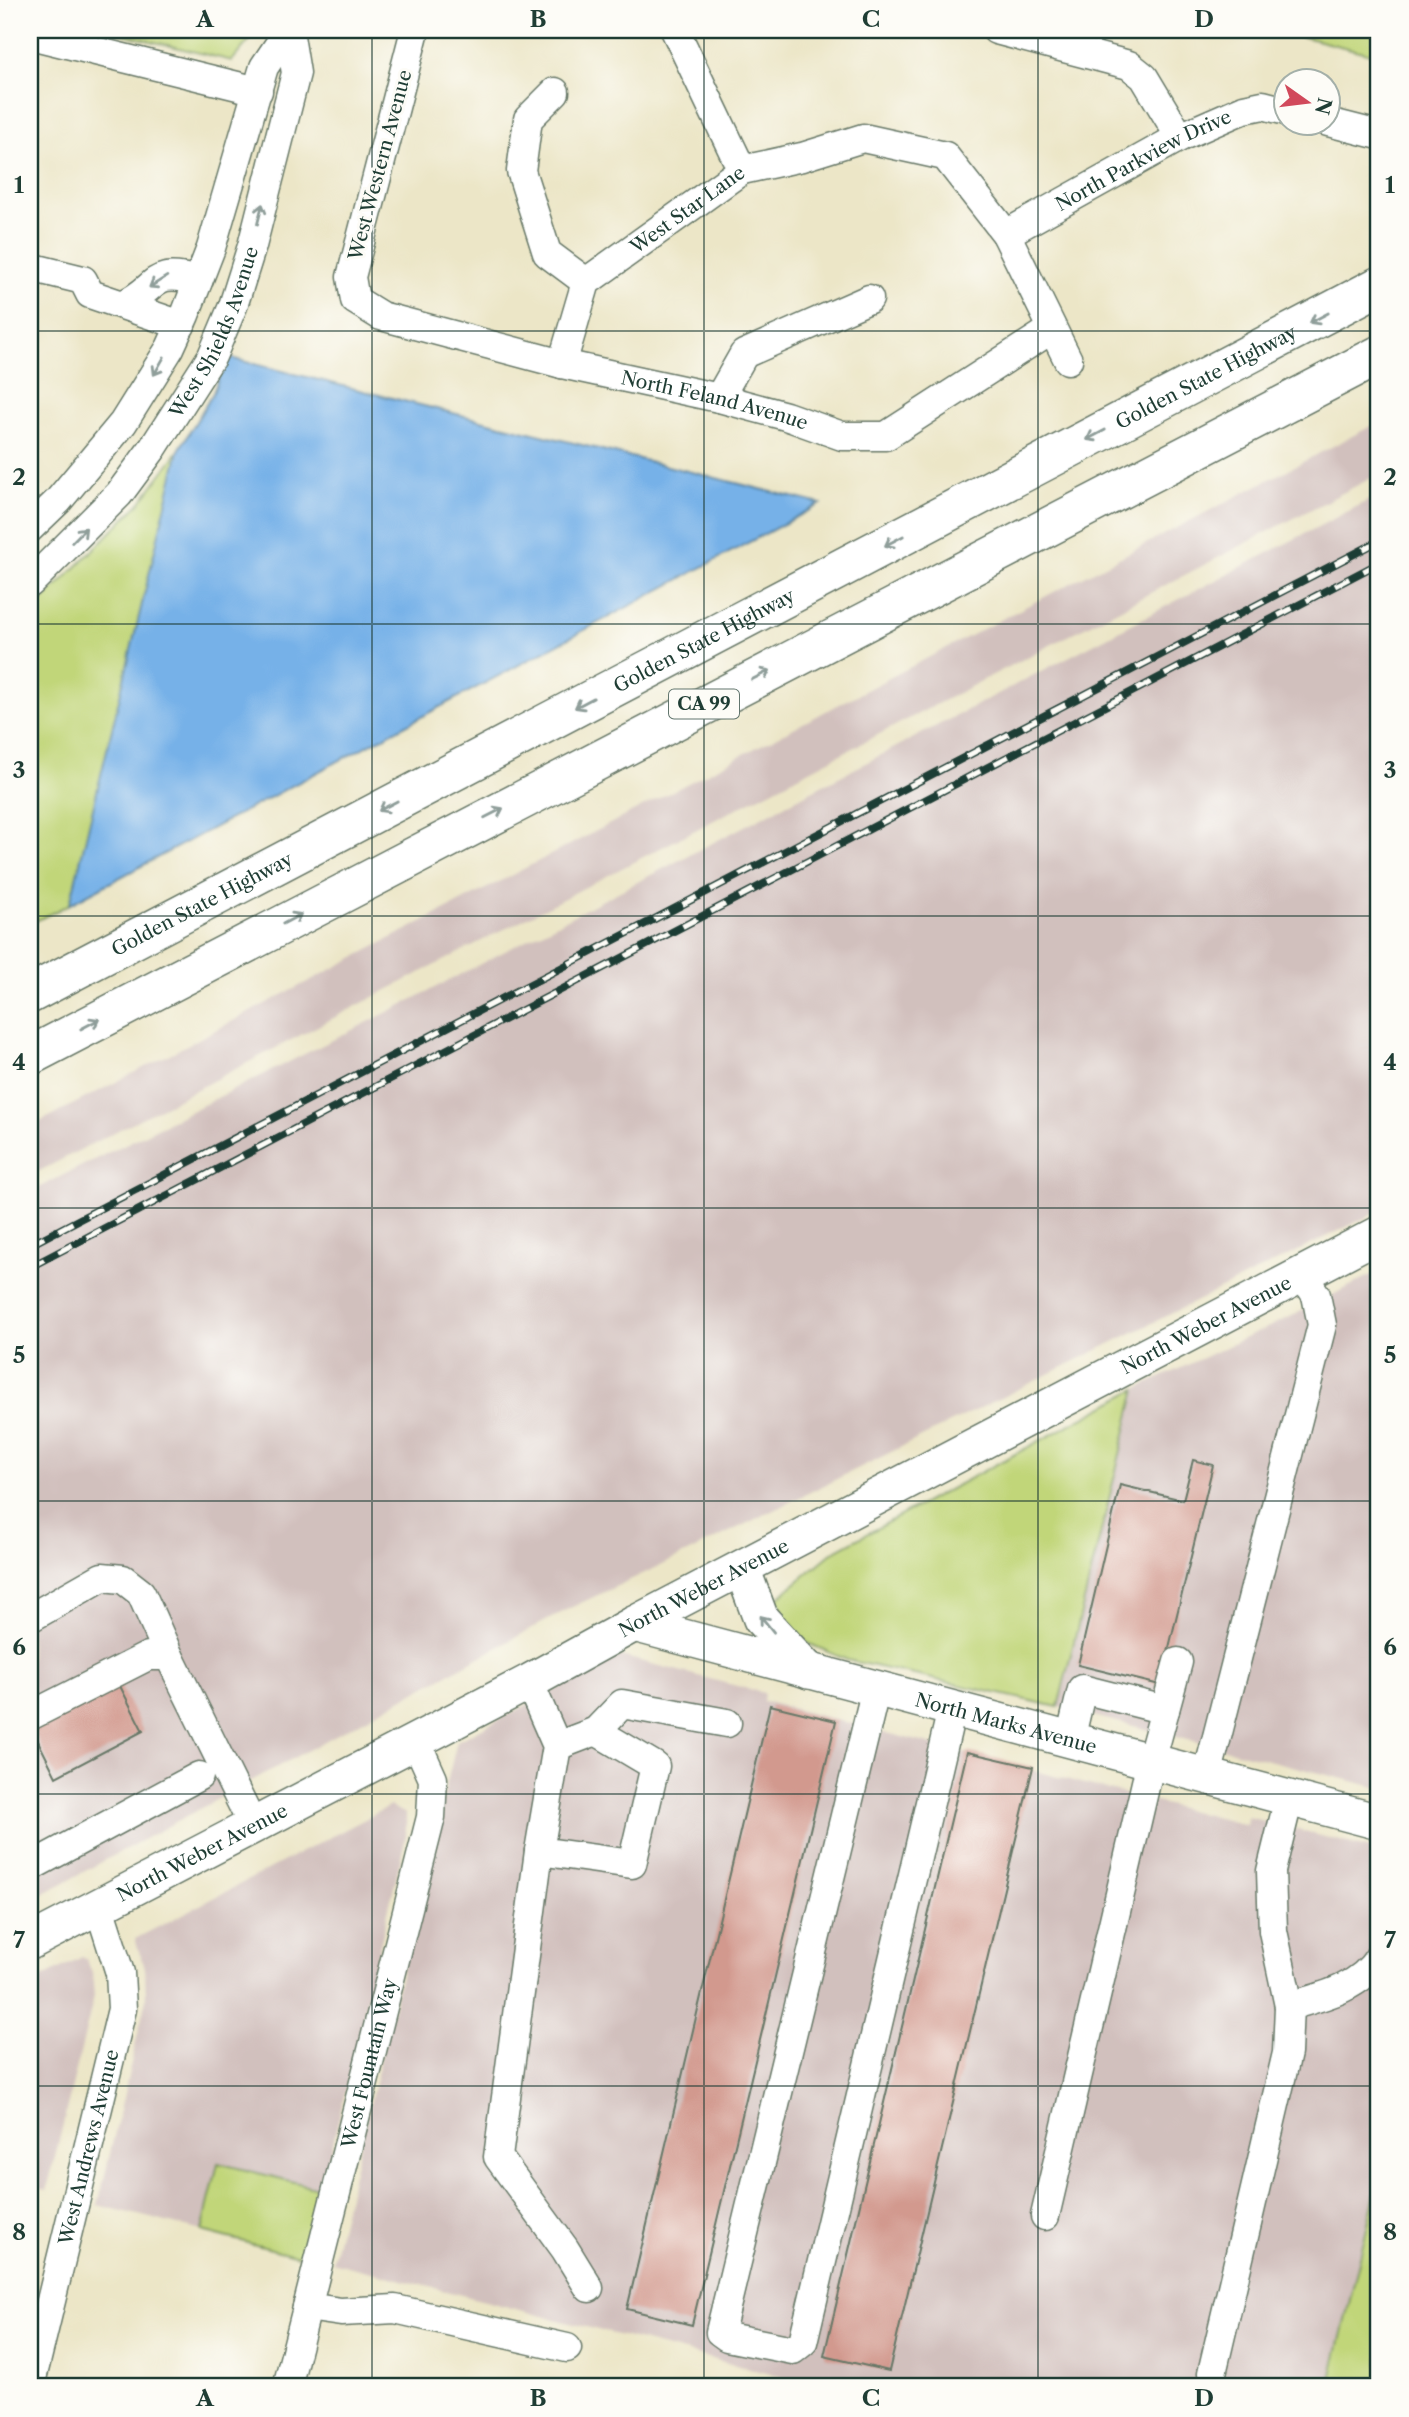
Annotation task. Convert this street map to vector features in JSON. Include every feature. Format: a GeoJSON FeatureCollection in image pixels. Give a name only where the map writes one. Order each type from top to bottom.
{"type":"FeatureCollection","features":[{"type":"Feature","properties":{"kind":"highway","name":"Golden State Highway"},"geometry":{"type":"LineString","coordinates":[[30,994],[1379,286]]}},
{"type":"Feature","properties":{"kind":"highway","name":"CA 99"},"geometry":{"type":"LineString","coordinates":[[30,1056],[1379,355]]}},
{"type":"Feature","properties":{"kind":"main road","name":"North Weber Avenue"},"geometry":{"type":"LineString","coordinates":[[30,1942],[1379,1234]]}},
{"type":"Feature","properties":{"kind":"main road"},"geometry":{"type":"LineString","coordinates":[[742,1568],[761,1619],[809,1671]]}},
{"type":"Feature","properties":{"kind":"main road","name":"North Marks Avenue"},"geometry":{"type":"LineString","coordinates":[[635,1624],[1289,1798],[1378,1815]]}},
{"type":"Feature","properties":{"kind":"street","name":"West Shields Avenue"},"geometry":{"type":"LineString","coordinates":[[30,528],[67,490],[123,423],[181,325],[235,171],[264,67],[289,30]]}},
{"type":"Feature","properties":{"kind":"street","name":"West Shields Avenue"},"geometry":{"type":"LineString","coordinates":[[30,583],[119,494],[153,448],[212,356],[233,306],[252,246],[296,73],[289,30]]}},
{"type":"Feature","properties":{"kind":"street","name":"West Western Avenue"},"geometry":{"type":"LineString","coordinates":[[355,300],[351,277],[415,30]]}},
{"type":"Feature","properties":{"kind":"street"},"geometry":{"type":"LineString","coordinates":[[675,30],[742,170]]}},
{"type":"Feature","properties":{"kind":"street"},"geometry":{"type":"LineString","coordinates":[[996,30],[1129,65],[1144,77],[1180,137]]}},
{"type":"Feature","properties":{"kind":"street"},"geometry":{"type":"LineString","coordinates":[[30,34],[258,91]]}},
{"type":"Feature","properties":{"kind":"street"},"geometry":{"type":"LineString","coordinates":[[555,92],[528,119],[521,171],[547,253],[586,282],[562,363]]}},
{"type":"Feature","properties":{"kind":"street","name":"North Parkview Drive"},"geometry":{"type":"LineString","coordinates":[[1006,234],[1180,137],[1244,109],[1263,105],[1272,107]]}},
{"type":"Feature","properties":{"kind":"street"},"geometry":{"type":"LineString","coordinates":[[1342,126],[1379,135]]}},
{"type":"Feature","properties":{"kind":"street","name":"West Star Lane"},"geometry":{"type":"LineString","coordinates":[[586,282],[742,170],[802,157],[863,138],[945,156],[1006,234],[1068,360]]}},
{"type":"Feature","properties":{"kind":"street"},"geometry":{"type":"LineString","coordinates":[[30,267],[83,281],[90,294],[181,325]]}},
{"type":"Feature","properties":{"kind":"street"},"geometry":{"type":"LineString","coordinates":[[122,305],[138,297],[153,282],[167,275],[198,281]]}},
{"type":"Feature","properties":{"kind":"street"},"geometry":{"type":"LineString","coordinates":[[719,398],[744,354],[869,299]]}},
{"type":"Feature","properties":{"kind":"street","name":"North Feland Avenue"},"geometry":{"type":"LineString","coordinates":[[355,300],[381,316],[562,363],[719,398],[786,416],[842,436],[886,436],[1052,329]]}},
{"type":"Feature","properties":{"kind":"street"},"geometry":{"type":"LineString","coordinates":[[1207,1776],[1322,1325],[1316,1295],[1302,1274]]}},
{"type":"Feature","properties":{"kind":"street"},"geometry":{"type":"LineString","coordinates":[[30,1618],[102,1577],[123,1579],[141,1593],[253,1826]]}},
{"type":"Feature","properties":{"kind":"street"},"geometry":{"type":"LineString","coordinates":[[30,1716],[148,1656],[169,1656]]}},
{"type":"Feature","properties":{"kind":"street"},"geometry":{"type":"LineString","coordinates":[[1045,2216],[1151,1761],[1178,1662]]}},
{"type":"Feature","properties":{"kind":"street"},"geometry":{"type":"LineString","coordinates":[[529,1682],[556,1746],[539,1851],[498,2157],[565,2249],[589,2288]]}},
{"type":"Feature","properties":{"kind":"street"},"geometry":{"type":"LineString","coordinates":[[876,1688],[720,2332],[727,2337],[793,2350],[803,2342],[952,1709]]}},
{"type":"Feature","properties":{"kind":"street"},"geometry":{"type":"LineString","coordinates":[[1070,1740],[1082,1689],[1165,1710]]}},
{"type":"Feature","properties":{"kind":"street"},"geometry":{"type":"LineString","coordinates":[[556,1746],[596,1731],[622,1704],[727,1724]]}},
{"type":"Feature","properties":{"kind":"street"},"geometry":{"type":"LineString","coordinates":[[539,1851],[632,1864],[655,1766],[596,1731]]}},
{"type":"Feature","properties":{"kind":"street","name":"West Fountain Way"},"geometry":{"type":"LineString","coordinates":[[287,2387],[431,1817],[433,1779],[416,1741]]}},
{"type":"Feature","properties":{"kind":"street"},"geometry":{"type":"LineString","coordinates":[[30,1867],[199,1776]]}},
{"type":"Feature","properties":{"kind":"street"},"geometry":{"type":"LineString","coordinates":[[1212,2373],[1287,2053],[1289,2006],[1273,1931],[1271,1871],[1289,1798]]}},
{"type":"Feature","properties":{"kind":"street","name":"West Andrews Avenue"},"geometry":{"type":"LineString","coordinates":[[30,2387],[122,2010],[120,1973],[99,1907]]}},
{"type":"Feature","properties":{"kind":"street"},"geometry":{"type":"LineString","coordinates":[[1289,2006],[1336,1993],[1374,1966],[1379,1957]]}},
{"type":"Feature","properties":{"kind":"street"},"geometry":{"type":"LineString","coordinates":[[307,2307],[341,2312],[395,2309],[567,2348]]}},
{"type":"Feature","properties":{"kind":"shaded area"},"geometry":{"type":"Polygon","coordinates":[[[1379,422],[1379,474],[30,1176],[30,1127],[1379,422]]]}},
{"type":"Feature","properties":{"kind":"shaded area"},"geometry":{"type":"Polygon","coordinates":[[[1379,495],[1379,1211],[681,1556],[568,1609],[30,1901],[30,1192],[396,1008],[1379,495]]]}},
{"type":"Feature","properties":{"kind":"shaded area"},"geometry":{"type":"Polygon","coordinates":[[[1379,1271],[1379,1788],[1058,1707],[1136,1389],[1290,1317],[1379,1271]]]}},
{"type":"Feature","properties":{"kind":"shaded area"},"geometry":{"type":"Polygon","coordinates":[[[621,1656],[764,1693],[763,1701],[1042,1773],[1246,1825],[1248,1817],[1379,1851],[1379,2178],[1328,2387],[821,2387],[332,2262],[457,1741],[621,1656]]]}},
{"type":"Feature","properties":{"kind":"shaded area"},"geometry":{"type":"Polygon","coordinates":[[[390,1806],[406,1814],[406,1836],[322,2189],[219,2163],[202,2231],[98,2205],[146,1999],[145,1968],[135,1939],[390,1806]]]}},
{"type":"Feature","properties":{"kind":"shaded area"},"geometry":{"type":"Polygon","coordinates":[[[82,1957],[86,1959],[92,1972],[94,1996],[47,2190],[30,2186],[30,1984],[82,1957]]]}},
{"type":"Feature","properties":{"kind":"green space"},"geometry":{"type":"Polygon","coordinates":[[[106,30],[258,30],[232,61],[106,30]]]}},
{"type":"Feature","properties":{"kind":"green space"},"geometry":{"type":"Polygon","coordinates":[[[1276,30],[1379,30],[1379,56],[1276,30]]]}},
{"type":"Feature","properties":{"kind":"green space"},"geometry":{"type":"Polygon","coordinates":[[[179,450],[70,904],[30,924],[30,613],[140,503],[179,450]]]}},
{"type":"Feature","properties":{"kind":"green space"},"geometry":{"type":"Polygon","coordinates":[[[1136,1389],[1058,1707],[847,1660],[791,1636],[773,1606],[775,1600],[833,1552],[1136,1389]]]}},
{"type":"Feature","properties":{"kind":"green space"},"geometry":{"type":"Polygon","coordinates":[[[218,2163],[322,2189],[306,2258],[202,2231],[218,2163]]]}},
{"type":"Feature","properties":{"kind":"green space"},"geometry":{"type":"Polygon","coordinates":[[[1379,2178],[1379,2387],[1329,2387],[1379,2178]]]}},
{"type":"Feature","properties":{"kind":"water"},"geometry":{"type":"Polygon","coordinates":[[[226,357],[821,504],[70,904],[179,450],[213,393],[226,357]]]}},
{"type":"Feature","properties":{"kind":"building"},"geometry":{"type":"Polygon","coordinates":[[[1193,1460],[1213,1465],[1160,1685],[1078,1665],[1120,1485],[1183,1500],[1193,1460]]]}},
{"type":"Feature","properties":{"kind":"building"},"geometry":{"type":"Polygon","coordinates":[[[118,1682],[143,1731],[56,1777],[31,1727],[118,1682]]]}},
{"type":"Feature","properties":{"kind":"building"},"geometry":{"type":"Polygon","coordinates":[[[770,1705],[836,1721],[692,2325],[627,2309],[770,1705]]]}},
{"type":"Feature","properties":{"kind":"building"},"geometry":{"type":"Polygon","coordinates":[[[967,1752],[1033,1767],[889,2371],[824,2356],[967,1752]]]}},
{"type":"Feature","properties":{"kind":"railway"},"geometry":{"type":"LineString","coordinates":[[30,1245],[1379,541]]}},
{"type":"Feature","properties":{"kind":"railway"},"geometry":{"type":"LineString","coordinates":[[30,1267],[1379,563]]}}]}
